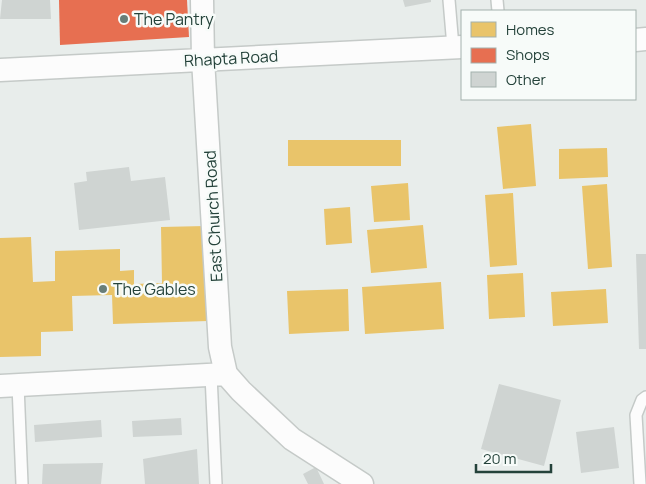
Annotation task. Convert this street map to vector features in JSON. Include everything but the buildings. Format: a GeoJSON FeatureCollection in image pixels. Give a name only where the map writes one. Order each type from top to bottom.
{"type":"FeatureCollection","features":[{"type":"Feature","properties":{"kind":"street","name":"East Church Road"},"geometry":{"type":"LineString","coordinates":[[202,0],[220,346],[218,374],[241,391],[292,440],[362,484]]}},
{"type":"Feature","properties":{"kind":"street","name":"Rhapta Road"},"geometry":{"type":"LineString","coordinates":[[0,70],[458,47]]}},
{"type":"Feature","properties":{"kind":"street"},"geometry":{"type":"LineString","coordinates":[[9,385],[218,374]]}},
{"type":"Feature","properties":{"kind":"lane"},"geometry":{"type":"LineString","coordinates":[[448,0],[458,47]]}},
{"type":"Feature","properties":{"kind":"lane"},"geometry":{"type":"LineString","coordinates":[[216,484],[218,374]]}},
{"type":"Feature","properties":{"kind":"lane"},"geometry":{"type":"LineString","coordinates":[[9,385],[22,484]]}},
{"type":"Feature","properties":{"kind":"lane"},"geometry":{"type":"LineString","coordinates":[[640,484],[636,415],[642,400],[646,397]]}},
{"type":"Feature","properties":{"kind":"place","name":"The Pantry"},"geometry":{"type":"Point","coordinates":[124,19]}},
{"type":"Feature","properties":{"kind":"place","name":"The Gables"},"geometry":{"type":"Point","coordinates":[103,289]}}]}
